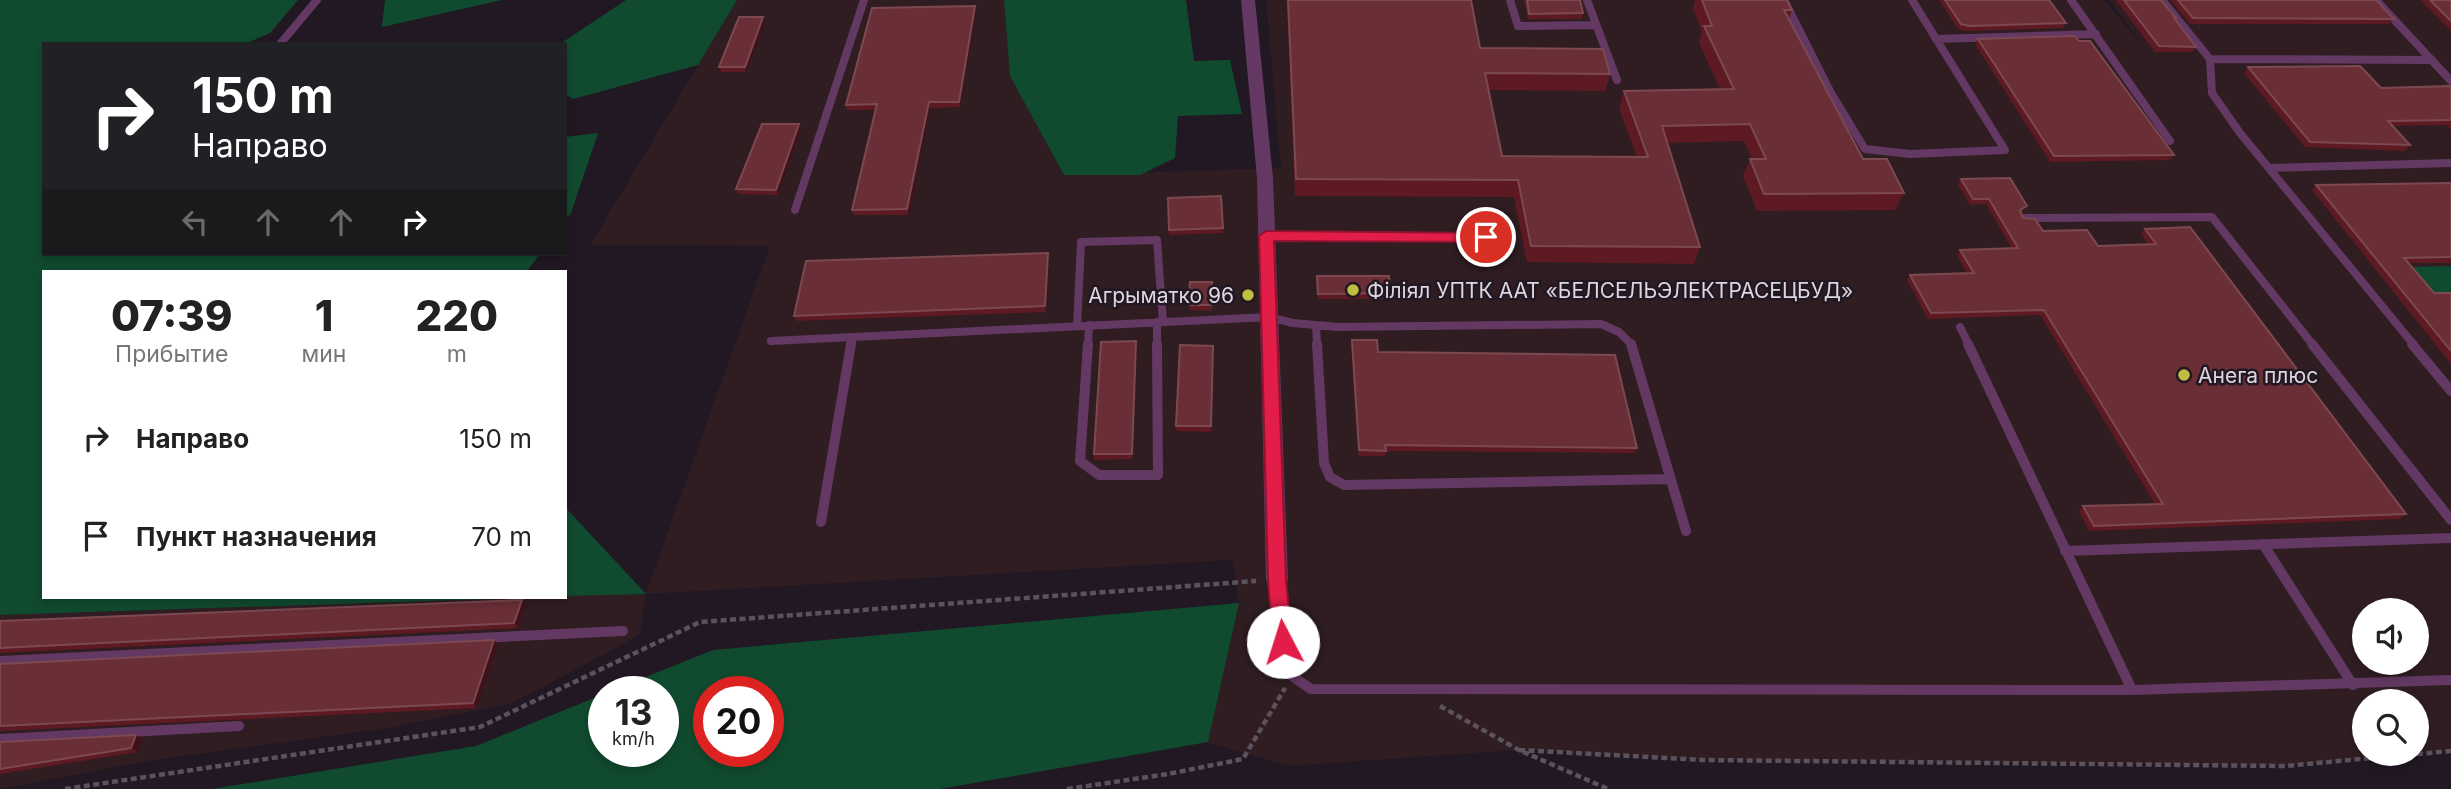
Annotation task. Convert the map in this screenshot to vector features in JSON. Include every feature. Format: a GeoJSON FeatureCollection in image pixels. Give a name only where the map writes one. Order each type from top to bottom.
{"type":"FeatureCollection","features":[{"type":"Feature","properties":{"kind":"street"},"geometry":{"type":"LineString","coordinates":[[1248,0],[1265,178],[1277,580]]}},
{"type":"Feature","properties":{"kind":"lane"},"geometry":{"type":"LineString","coordinates":[[282,42],[317,0]]}},
{"type":"Feature","properties":{"kind":"lane"},"geometry":{"type":"LineString","coordinates":[[795,210],[864,0]]}},
{"type":"Feature","properties":{"kind":"lane"},"geometry":{"type":"LineString","coordinates":[[1510,0],[1517,26],[1594,25]]}},
{"type":"Feature","properties":{"kind":"lane"},"geometry":{"type":"LineString","coordinates":[[1587,0],[1594,25],[1617,80]]}},
{"type":"Feature","properties":{"kind":"lane"},"geometry":{"type":"LineString","coordinates":[[1784,0],[1831,93],[1865,149],[1910,154],[2005,150],[1912,0]]}},
{"type":"Feature","properties":{"kind":"lane"},"geometry":{"type":"LineString","coordinates":[[2071,0],[2170,141]]}},
{"type":"Feature","properties":{"kind":"lane"},"geometry":{"type":"LineString","coordinates":[[2162,0],[2210,59],[2212,93],[2269,168],[2451,391]]}},
{"type":"Feature","properties":{"kind":"lane"},"geometry":{"type":"LineString","coordinates":[[2376,0],[2451,80]]}},
{"type":"Feature","properties":{"kind":"lane"},"geometry":{"type":"LineString","coordinates":[[1936,39],[2096,34]]}},
{"type":"Feature","properties":{"kind":"lane"},"geometry":{"type":"LineString","coordinates":[[2210,59],[2432,60]]}},
{"type":"Feature","properties":{"kind":"lane"},"geometry":{"type":"LineString","coordinates":[[2269,168],[2451,163]]}},
{"type":"Feature","properties":{"kind":"lane"},"geometry":{"type":"LineString","coordinates":[[2023,218],[2212,217],[2451,520]]}},
{"type":"Feature","properties":{"kind":"lane"},"geometry":{"type":"LineString","coordinates":[[1266,236],[1486,237]]}},
{"type":"Feature","properties":{"kind":"lane"},"geometry":{"type":"LineString","coordinates":[[1077,326],[1081,242],[1157,240],[1160,322],[1158,475],[1099,475],[1080,461],[1089,326]]}},
{"type":"Feature","properties":{"kind":"lane"},"geometry":{"type":"LineString","coordinates":[[771,341],[1269,317],[1316,325],[1601,324],[1619,332],[1630,343],[1686,531]]}},
{"type":"Feature","properties":{"kind":"lane"},"geometry":{"type":"LineString","coordinates":[[1316,325],[1324,463],[1330,477],[1344,485],[1670,479]]}},
{"type":"Feature","properties":{"kind":"lane"},"geometry":{"type":"LineString","coordinates":[[1960,327],[2132,690]]}},
{"type":"Feature","properties":{"kind":"lane"},"geometry":{"type":"LineString","coordinates":[[821,522],[852,337]]}},
{"type":"Feature","properties":{"kind":"lane"},"geometry":{"type":"LineString","coordinates":[[2065,551],[2451,538]]}},
{"type":"Feature","properties":{"kind":"lane"},"geometry":{"type":"LineString","coordinates":[[2263,544],[2353,685]]}},
{"type":"Feature","properties":{"kind":"lane"},"geometry":{"type":"LineString","coordinates":[[1277,580],[1283,642],[1292,676],[1311,689],[2132,690],[2451,680]]}},
{"type":"Feature","properties":{"kind":"lane"},"geometry":{"type":"LineString","coordinates":[[0,661],[623,631]]}},
{"type":"Feature","properties":{"kind":"lane"},"geometry":{"type":"LineString","coordinates":[[0,739],[239,726]]}},
{"type":"Feature","properties":{"kind":"path"},"geometry":{"type":"LineString","coordinates":[[65,789],[480,727],[700,622],[1277,580]]}},
{"type":"Feature","properties":{"kind":"path"},"geometry":{"type":"LineString","coordinates":[[1067,789],[1168,774],[1243,759],[1292,676]]}},
{"type":"Feature","properties":{"kind":"path"},"geometry":{"type":"LineString","coordinates":[[1408,688],[1519,750],[1608,789]]}},
{"type":"Feature","properties":{"kind":"path"},"geometry":{"type":"LineString","coordinates":[[1519,750],[1705,760],[2285,766],[2352,760]]}},
{"type":"Feature","properties":{"kind":"path"},"geometry":{"type":"LineString","coordinates":[[2429,753],[2451,751]]}},
{"type":"Feature","properties":{"kind":"shaded area"},"geometry":{"type":"Polygon","coordinates":[[[737,0],[1004,0],[1010,76],[1064,175],[1281,168],[1266,0],[2104,0],[2146,49],[2110,0],[2451,0],[2451,751],[2429,753],[2429,689],[2352,689],[2352,760],[2285,766],[1705,760],[1519,750],[1287,766],[1208,742],[1239,603],[1233,560],[646,594],[640,635],[510,704],[381,729],[154,760],[0,789],[0,615],[470,599],[567,599],[567,596],[646,593],[770,246],[590,245],[737,0]]]}},
{"type":"Feature","properties":{"kind":"green space"},"geometry":{"type":"Polygon","coordinates":[[[0,0],[298,0],[270,33],[250,42],[42,42],[42,256],[538,256],[528,270],[42,270],[42,599],[487,599],[0,615],[0,0]]]}},
{"type":"Feature","properties":{"kind":"green space"},"geometry":{"type":"Polygon","coordinates":[[[385,0],[502,0],[382,27],[385,0]]]}},
{"type":"Feature","properties":{"kind":"green space"},"geometry":{"type":"Polygon","coordinates":[[[626,0],[737,0],[698,65],[573,99],[567,95],[567,42],[563,42],[626,0]]]}},
{"type":"Feature","properties":{"kind":"green space"},"geometry":{"type":"Polygon","coordinates":[[[1004,0],[1186,0],[1194,61],[1230,60],[1242,114],[1178,116],[1175,158],[1140,175],[1064,175],[1010,76],[1004,0]]]}},
{"type":"Feature","properties":{"kind":"green space"},"geometry":{"type":"Polygon","coordinates":[[[598,133],[571,213],[567,218],[567,137],[598,133]]]}},
{"type":"Feature","properties":{"kind":"green space"},"geometry":{"type":"Polygon","coordinates":[[[2451,266],[2451,296],[2429,296],[2405,267],[2451,266]]]}},
{"type":"Feature","properties":{"kind":"green space"},"geometry":{"type":"Polygon","coordinates":[[[567,509],[646,594],[567,596],[567,509]]]}},
{"type":"Feature","properties":{"kind":"green space"},"geometry":{"type":"Polygon","coordinates":[[[1239,603],[1208,742],[940,789],[212,789],[476,746],[588,700],[588,767],[679,767],[679,676],[648,676],[713,650],[1239,603]]]}},
{"type":"Feature","properties":{"kind":"building"},"geometry":{"type":"Polygon","coordinates":[[[1288,0],[1471,0],[1480,48],[1603,49],[1610,74],[1485,73],[1502,156],[1648,157],[1624,91],[1734,89],[1704,26],[1712,26],[1702,0],[1787,0],[1792,10],[1784,10],[1863,159],[1887,159],[1904,193],[1764,194],[1750,159],[1766,159],[1750,124],[1662,126],[1700,247],[1531,246],[1518,180],[1296,179],[1288,0]]]}},
{"type":"Feature","properties":{"kind":"building"},"geometry":{"type":"Polygon","coordinates":[[[1527,0],[1580,0],[1583,13],[1529,14],[1527,0]]]}},
{"type":"Feature","properties":{"kind":"building"},"geometry":{"type":"Polygon","coordinates":[[[1945,0],[2049,0],[2066,23],[1969,26],[1961,24],[1945,0]]]}},
{"type":"Feature","properties":{"kind":"building"},"geometry":{"type":"Polygon","coordinates":[[[2124,0],[2161,0],[2196,47],[2159,46],[2124,0]]]}},
{"type":"Feature","properties":{"kind":"building"},"geometry":{"type":"Polygon","coordinates":[[[2178,0],[2376,0],[2394,19],[2193,18],[2178,0]]]}},
{"type":"Feature","properties":{"kind":"building"},"geometry":{"type":"Polygon","coordinates":[[[2430,0],[2451,0],[2451,21],[2430,0]]]}},
{"type":"Feature","properties":{"kind":"building"},"geometry":{"type":"Polygon","coordinates":[[[975,6],[959,102],[929,102],[907,209],[852,210],[877,104],[846,105],[872,8],[975,6]]]}},
{"type":"Feature","properties":{"kind":"building"},"geometry":{"type":"Polygon","coordinates":[[[739,17],[763,17],[745,67],[719,67],[739,17]]]}},
{"type":"Feature","properties":{"kind":"building"},"geometry":{"type":"Polygon","coordinates":[[[2075,36],[2079,41],[2090,41],[2174,155],[2054,156],[1978,39],[2075,36]]]}},
{"type":"Feature","properties":{"kind":"building"},"geometry":{"type":"Polygon","coordinates":[[[2360,66],[2381,88],[2451,86],[2451,120],[2388,121],[2410,145],[2310,142],[2248,67],[2360,66]]]}},
{"type":"Feature","properties":{"kind":"building"},"geometry":{"type":"Polygon","coordinates":[[[762,124],[799,124],[776,190],[736,189],[762,124]]]}},
{"type":"Feature","properties":{"kind":"building","name":"Анега плюс"},"geometry":{"type":"Polygon","coordinates":[[[2010,178],[2027,206],[2020,210],[2023,218],[2035,219],[2043,231],[2087,230],[2098,246],[2156,244],[2145,229],[2190,227],[2406,514],[2094,526],[2083,506],[2163,504],[2044,310],[1931,313],[1910,275],[1974,273],[1960,250],[2018,248],[1989,199],[1973,199],[1961,179],[2010,178]]]}},
{"type":"Feature","properties":{"kind":"building"},"geometry":{"type":"Polygon","coordinates":[[[2451,183],[2451,257],[2404,258],[2434,293],[2451,293],[2451,351],[2316,185],[2451,183]]]}},
{"type":"Feature","properties":{"kind":"building"},"geometry":{"type":"Polygon","coordinates":[[[1221,196],[1223,228],[1169,230],[1168,198],[1221,196]]]}},
{"type":"Feature","properties":{"kind":"building"},"geometry":{"type":"Polygon","coordinates":[[[1048,253],[1045,306],[794,316],[806,261],[1048,253]]]}},
{"type":"Feature","properties":{"kind":"building","name":"Філіял УПТК ААТ «БЕЛСЕЛЬЭЛЕКТРАСЕЦБУД»"},"geometry":{"type":"Polygon","coordinates":[[[1317,276],[1389,276],[1391,293],[1318,294],[1317,276]]]}},
{"type":"Feature","properties":{"kind":"building"},"geometry":{"type":"Polygon","coordinates":[[[1190,282],[1212,282],[1212,305],[1189,305],[1190,282]]]}},
{"type":"Feature","properties":{"kind":"building"},"geometry":{"type":"Polygon","coordinates":[[[1352,340],[1377,340],[1378,352],[1615,355],[1637,448],[1385,445],[1386,451],[1359,450],[1352,340]]]}},
{"type":"Feature","properties":{"kind":"building"},"geometry":{"type":"Polygon","coordinates":[[[1136,341],[1132,454],[1094,454],[1101,342],[1136,341]]]}},
{"type":"Feature","properties":{"kind":"building"},"geometry":{"type":"Polygon","coordinates":[[[1180,345],[1213,346],[1211,426],[1176,426],[1180,345]]]}},
{"type":"Feature","properties":{"kind":"building"},"geometry":{"type":"Polygon","coordinates":[[[522,600],[514,623],[0,648],[0,621],[522,600]]]}},
{"type":"Feature","properties":{"kind":"building"},"geometry":{"type":"Polygon","coordinates":[[[494,640],[473,703],[0,726],[0,664],[494,640]]]}},
{"type":"Feature","properties":{"kind":"building"},"geometry":{"type":"Polygon","coordinates":[[[136,735],[131,748],[0,769],[0,742],[136,735]]]}},
{"type":"Feature","properties":{"kind":"place","name":"Філіял УПТК ААТ «БЕЛСЕЛЬЭЛЕКТРАСЕЦБУД»"},"geometry":{"type":"Point","coordinates":[1353,290]}},
{"type":"Feature","properties":{"kind":"place","name":"Агрыматко 96"},"geometry":{"type":"Point","coordinates":[1248,295]}},
{"type":"Feature","properties":{"kind":"place","name":"Анега плюс"},"geometry":{"type":"Point","coordinates":[2184,375]}},
{"type":"Feature","properties":{"kind":"route"},"geometry":{"type":"LineString","coordinates":[[1283,642],[1277,580],[1266,236],[1486,237]]}}]}
